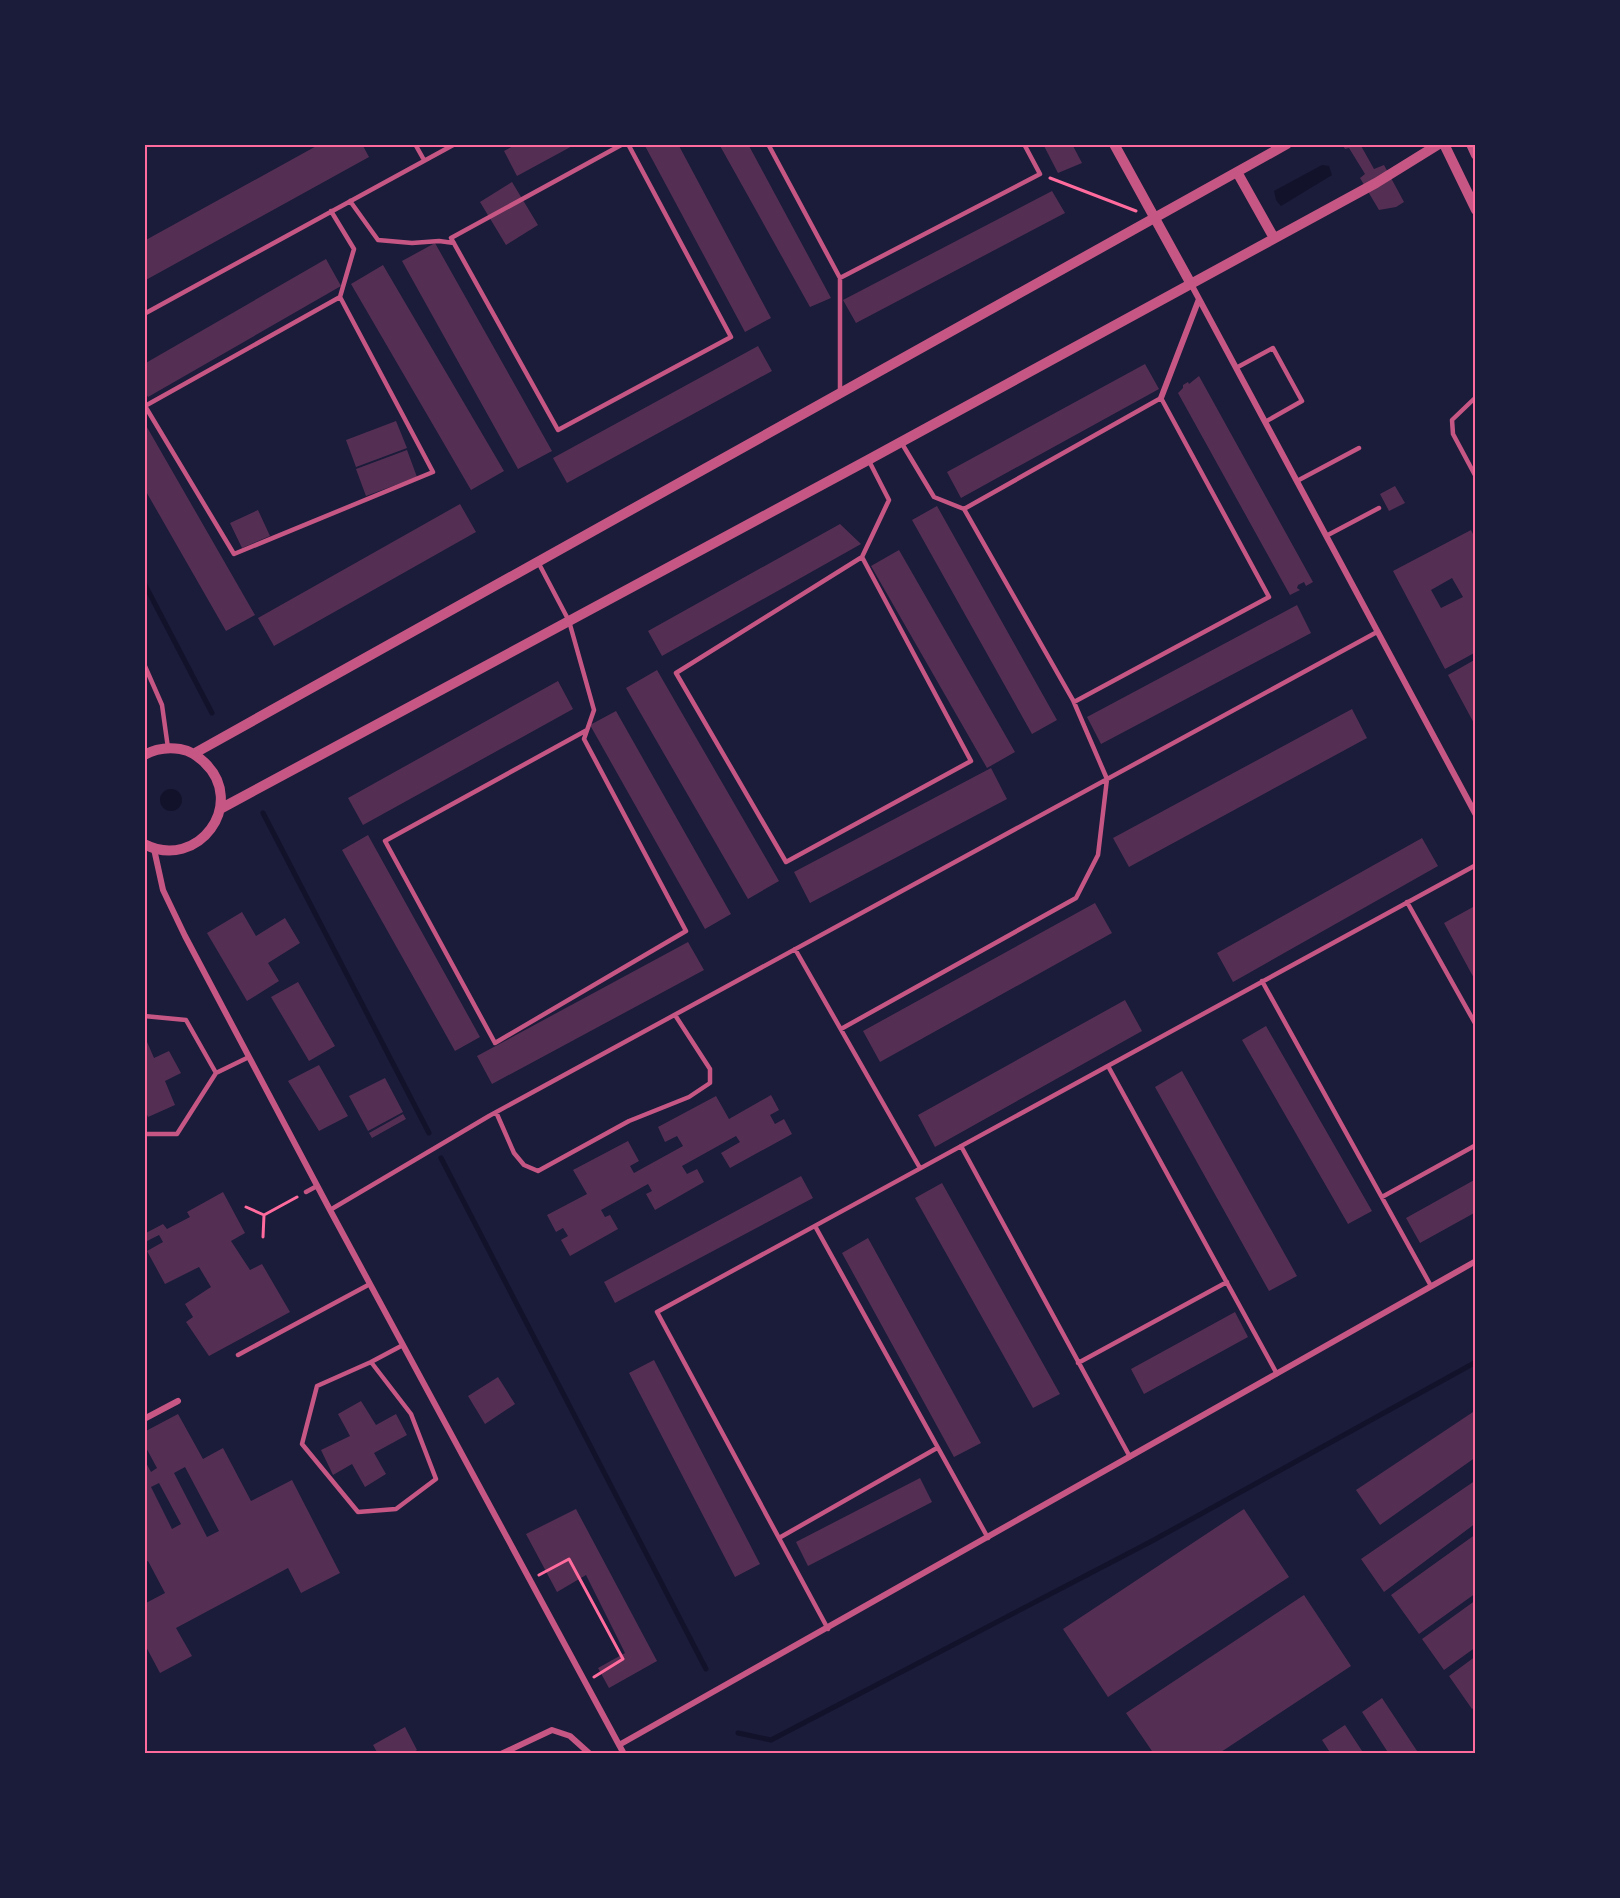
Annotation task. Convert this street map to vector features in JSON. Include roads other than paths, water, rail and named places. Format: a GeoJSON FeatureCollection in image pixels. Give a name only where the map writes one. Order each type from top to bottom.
{"type":"FeatureCollection","features":[{"type":"Feature","properties":{"kind":"street"},"geometry":{"type":"LineString","coordinates":[[1114,144],[1476,815]]}},
{"type":"Feature","properties":{"kind":"street"},"geometry":{"type":"LineString","coordinates":[[195,753],[1287,144]]}},
{"type":"Feature","properties":{"kind":"street"},"geometry":{"type":"LineString","coordinates":[[220,809],[1376,183],[1438,144]]}},
{"type":"Feature","properties":{"kind":"street"},"geometry":{"type":"LineString","coordinates":[[1444,144],[1475,206]]}},
{"type":"Feature","properties":{"kind":"street"},"geometry":{"type":"LineString","coordinates":[[1471,144],[1476,155]]}},
{"type":"Feature","properties":{"kind":"street"},"geometry":{"type":"LineString","coordinates":[[1237,172],[1274,238]]}},
{"type":"Feature","properties":{"kind":"street"},"geometry":{"type":"LineString","coordinates":[[1161,398],[1199,299]]}},
{"type":"Feature","properties":{"kind":"street"},"geometry":{"type":"LineString","coordinates":[[144,755],[151,751],[168,748],[195,753],[209,767],[217,780],[220,809],[214,825],[204,838],[189,848],[173,851],[149,846],[163,890],[317,1186],[624,1754]]}},
{"type":"Feature","properties":{"kind":"street"},"geometry":{"type":"LineString","coordinates":[[619,1745],[1476,1261]]}},
{"type":"Feature","properties":{"kind":"street"},"geometry":{"type":"LineString","coordinates":[[144,1419],[178,1401]]}},
{"type":"Feature","properties":{"kind":"street"},"geometry":{"type":"LineString","coordinates":[[501,1754],[552,1730],[570,1736],[590,1754]]}},
{"type":"Feature","properties":{"kind":"lane"},"geometry":{"type":"LineString","coordinates":[[415,144],[424,160]]}},
{"type":"Feature","properties":{"kind":"lane"},"geometry":{"type":"LineString","coordinates":[[144,314],[455,144]]}},
{"type":"Feature","properties":{"kind":"lane"},"geometry":{"type":"LineString","coordinates":[[623,144],[451,238],[558,430],[731,337],[628,144]]}},
{"type":"Feature","properties":{"kind":"lane"},"geometry":{"type":"LineString","coordinates":[[768,144],[840,278],[840,394]]}},
{"type":"Feature","properties":{"kind":"lane"},"geometry":{"type":"LineString","coordinates":[[840,278],[1040,174],[1024,144]]}},
{"type":"Feature","properties":{"kind":"lane"},"geometry":{"type":"LineString","coordinates":[[350,201],[378,240],[454,243]]}},
{"type":"Feature","properties":{"kind":"lane"},"geometry":{"type":"LineString","coordinates":[[331,211],[354,249],[340,297],[433,472],[234,554],[144,406],[340,297]]}},
{"type":"Feature","properties":{"kind":"lane"},"geometry":{"type":"LineString","coordinates":[[1236,368],[1273,348],[1302,401],[1265,422]]}},
{"type":"Feature","properties":{"kind":"lane"},"geometry":{"type":"LineString","coordinates":[[1476,397],[1452,420],[1453,434],[1476,477]]}},
{"type":"Feature","properties":{"kind":"lane"},"geometry":{"type":"LineString","coordinates":[[901,442],[934,497],[964,509],[1074,702],[1269,597],[1161,398],[964,509]]}},
{"type":"Feature","properties":{"kind":"lane"},"geometry":{"type":"LineString","coordinates":[[1297,481],[1359,448]]}},
{"type":"Feature","properties":{"kind":"lane"},"geometry":{"type":"LineString","coordinates":[[862,557],[971,761],[786,862],[676,673],[862,557],[889,500],[868,460]]}},
{"type":"Feature","properties":{"kind":"lane"},"geometry":{"type":"LineString","coordinates":[[1326,536],[1379,508]]}},
{"type":"Feature","properties":{"kind":"lane"},"geometry":{"type":"LineString","coordinates":[[538,562],[569,621],[594,710],[584,739],[686,931],[495,1043],[386,842],[587,730]]}},
{"type":"Feature","properties":{"kind":"lane"},"geometry":{"type":"LineString","coordinates":[[330,1210],[496,1112],[1377,632]]}},
{"type":"Feature","properties":{"kind":"lane"},"geometry":{"type":"LineString","coordinates":[[144,664],[162,705],[168,748]]}},
{"type":"Feature","properties":{"kind":"lane"},"geometry":{"type":"LineString","coordinates":[[841,1029],[1076,898],[1098,855],[1107,779],[1071,696]]}},
{"type":"Feature","properties":{"kind":"lane"},"geometry":{"type":"LineString","coordinates":[[828,1629],[657,1312],[1476,865]]}},
{"type":"Feature","properties":{"kind":"lane"},"geometry":{"type":"LineString","coordinates":[[1407,902],[1476,1025]]}},
{"type":"Feature","properties":{"kind":"lane"},"geometry":{"type":"LineString","coordinates":[[795,950],[920,1168]]}},
{"type":"Feature","properties":{"kind":"lane"},"geometry":{"type":"LineString","coordinates":[[1262,981],[1431,1286]]}},
{"type":"Feature","properties":{"kind":"lane"},"geometry":{"type":"LineString","coordinates":[[496,1112],[514,1153],[524,1165],[538,1171],[629,1121],[689,1097],[710,1083],[710,1070],[675,1015]]}},
{"type":"Feature","properties":{"kind":"lane"},"geometry":{"type":"LineString","coordinates":[[144,1016],[186,1020],[216,1073]]}},
{"type":"Feature","properties":{"kind":"lane"},"geometry":{"type":"LineString","coordinates":[[144,1134],[177,1134],[216,1073],[249,1057]]}},
{"type":"Feature","properties":{"kind":"lane"},"geometry":{"type":"LineString","coordinates":[[1108,1066],[1277,1374]]}},
{"type":"Feature","properties":{"kind":"lane"},"geometry":{"type":"LineString","coordinates":[[1382,1197],[1476,1145]]}},
{"type":"Feature","properties":{"kind":"lane"},"geometry":{"type":"LineString","coordinates":[[961,1146],[1130,1458]]}},
{"type":"Feature","properties":{"kind":"lane"},"geometry":{"type":"LineString","coordinates":[[306,1192],[317,1186]]}},
{"type":"Feature","properties":{"kind":"lane"},"geometry":{"type":"LineString","coordinates":[[815,1226],[988,1538]]}},
{"type":"Feature","properties":{"kind":"lane"},"geometry":{"type":"LineString","coordinates":[[1078,1363],[1227,1282]]}},
{"type":"Feature","properties":{"kind":"lane"},"geometry":{"type":"LineString","coordinates":[[238,1355],[370,1284]]}},
{"type":"Feature","properties":{"kind":"lane"},"geometry":{"type":"LineString","coordinates":[[371,1362],[411,1414],[436,1479],[396,1509],[358,1512],[302,1444],[317,1386],[403,1345]]}},
{"type":"Feature","properties":{"kind":"lane"},"geometry":{"type":"LineString","coordinates":[[779,1538],[937,1449]]}},
{"type":"Feature","properties":{"kind":"waterway"},"geometry":{"type":"LineString","coordinates":[[144,583],[212,713]]}},
{"type":"Feature","properties":{"kind":"waterway"},"geometry":{"type":"LineString","coordinates":[[263,813],[429,1133]]}},
{"type":"Feature","properties":{"kind":"waterway"},"geometry":{"type":"LineString","coordinates":[[441,1158],[706,1669]]}},
{"type":"Feature","properties":{"kind":"waterway"},"geometry":{"type":"LineString","coordinates":[[738,1733],[771,1740],[1152,1541],[1476,1362]]}}]}
